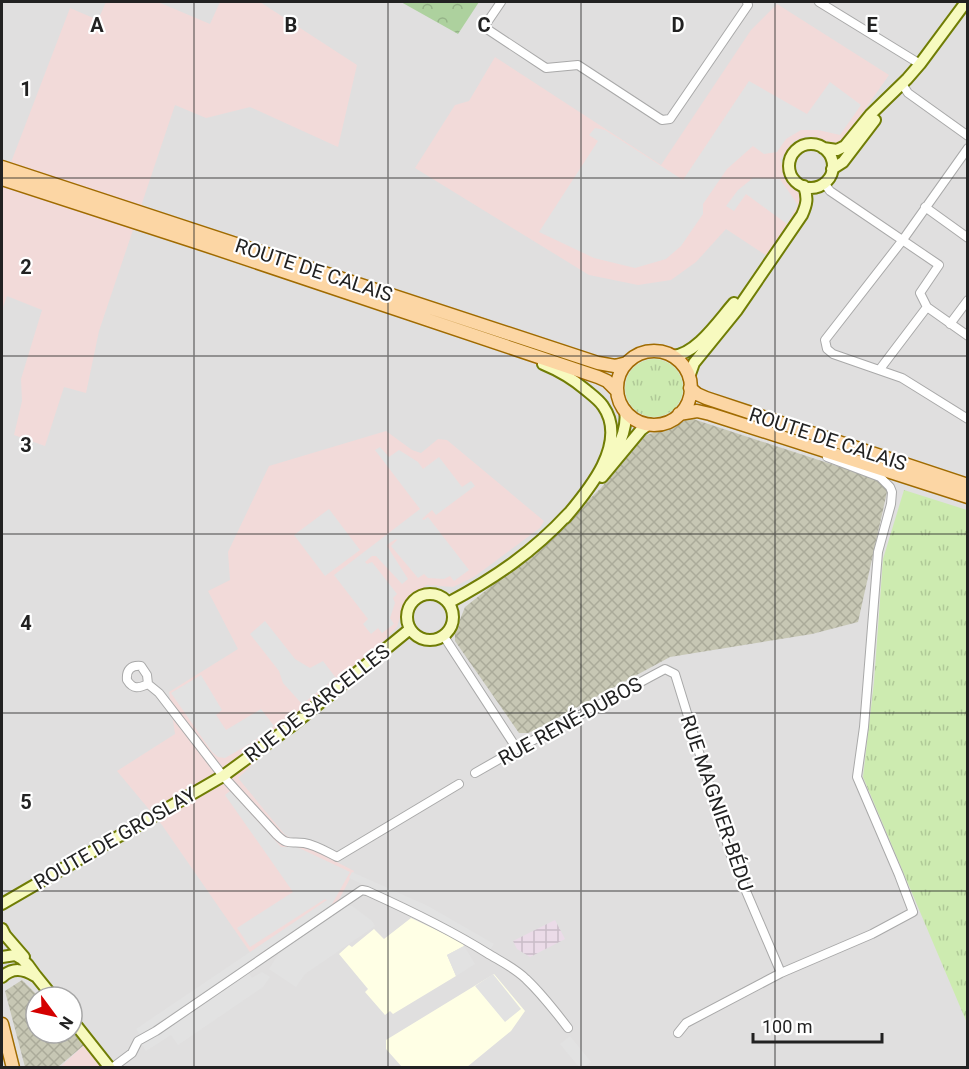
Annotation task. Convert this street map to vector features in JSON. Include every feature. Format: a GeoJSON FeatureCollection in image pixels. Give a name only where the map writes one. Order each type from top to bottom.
{"type":"FeatureCollection","features":[{"type":"Feature","properties":{"kind":"main road"},"geometry":{"type":"LineString","coordinates":[[822,184],[809,188],[798,183],[791,174],[789,163],[797,149],[807,144],[837,150],[845,146],[871,114],[920,64],[966,2]]}},
{"type":"Feature","properties":{"kind":"main road"},"geometry":{"type":"LineString","coordinates":[[832,169],[843,162],[902,84]]}},
{"type":"Feature","properties":{"kind":"main road"},"geometry":{"type":"LineString","coordinates":[[672,356],[685,354],[698,344],[810,212],[822,184],[831,175],[831,158],[823,148]]}},
{"type":"Feature","properties":{"kind":"main road","name":"ROUTE DE CALAIS"},"geometry":{"type":"LineString","coordinates":[[2,167],[598,363],[615,366],[627,363]]}},
{"type":"Feature","properties":{"kind":"main road","name":"ROUTE DE CALAIS"},"geometry":{"type":"LineString","coordinates":[[2,179],[598,377],[607,381],[617,391]]}},
{"type":"Feature","properties":{"kind":"main road"},"geometry":{"type":"LineString","coordinates":[[689,382],[684,367],[672,356],[660,352],[646,352],[627,363],[620,374],[617,391],[620,403],[638,421],[650,424],[666,422],[679,414],[686,404],[694,363],[737,310],[802,215],[807,197],[804,186]]}},
{"type":"Feature","properties":{"kind":"main road"},"geometry":{"type":"LineString","coordinates":[[476,335],[566,374],[596,399],[606,411],[611,432],[605,461],[578,503],[565,518]]}},
{"type":"Feature","properties":{"kind":"main road","name":"ROUTE DE CALAIS"},"geometry":{"type":"LineString","coordinates":[[689,382],[706,399],[968,485]]}},
{"type":"Feature","properties":{"kind":"main road"},"geometry":{"type":"LineString","coordinates":[[606,472],[624,432],[625,410]]}},
{"type":"Feature","properties":{"kind":"main road","name":"ROUTE DE CALAIS"},"geometry":{"type":"LineString","coordinates":[[679,414],[704,412],[968,497]]}},
{"type":"Feature","properties":{"kind":"main road"},"geometry":{"type":"LineString","coordinates":[[448,603],[510,566],[537,544],[594,488],[641,430],[650,424]]}},
{"type":"Feature","properties":{"kind":"main road"},"geometry":{"type":"LineString","coordinates":[[431,594],[443,598],[448,603],[453,617],[448,631],[436,639],[428,640],[415,635],[410,629],[407,622],[409,608],[418,597],[431,594]]}},
{"type":"Feature","properties":{"kind":"main road","name":"RUE DE SARCELLES"},"geometry":{"type":"LineString","coordinates":[[223,776],[294,724],[410,629]]}},
{"type":"Feature","properties":{"kind":"main road","name":"ROUTE DE GROSLAY"},"geometry":{"type":"LineString","coordinates":[[3,902],[223,776]]}},
{"type":"Feature","properties":{"kind":"main road"},"geometry":{"type":"LineString","coordinates":[[2,911],[3,902]]}},
{"type":"Feature","properties":{"kind":"main road"},"geometry":{"type":"LineString","coordinates":[[2,930],[26,959],[28,965]]}},
{"type":"Feature","properties":{"kind":"main road"},"geometry":{"type":"LineString","coordinates":[[2,957],[15,955],[28,965],[43,985]]}},
{"type":"Feature","properties":{"kind":"main road"},"geometry":{"type":"LineString","coordinates":[[2,976],[9,971],[19,970],[36,976]]}},
{"type":"Feature","properties":{"kind":"main road"},"geometry":{"type":"LineString","coordinates":[[2,1024],[13,1068]]}},
{"type":"Feature","properties":{"kind":"main road"},"geometry":{"type":"LineString","coordinates":[[84,1035],[111,1068]]}},
{"type":"Feature","properties":{"kind":"street"},"geometry":{"type":"LineString","coordinates":[[501,2],[484,27],[546,68],[578,64],[662,120],[670,119],[748,5],[747,2]]}},
{"type":"Feature","properties":{"kind":"street"},"geometry":{"type":"LineString","coordinates":[[819,2],[920,64]]}},
{"type":"Feature","properties":{"kind":"street"},"geometry":{"type":"LineString","coordinates":[[902,84],[908,93],[968,136]]}},
{"type":"Feature","properties":{"kind":"street"},"geometry":{"type":"LineString","coordinates":[[968,148],[902,241],[825,340],[827,349],[832,354],[902,378],[968,419]]}},
{"type":"Feature","properties":{"kind":"street"},"geometry":{"type":"LineString","coordinates":[[822,184],[830,192],[939,265],[920,293],[927,307],[968,336]]}},
{"type":"Feature","properties":{"kind":"street"},"geometry":{"type":"LineString","coordinates":[[926,207],[968,237]]}},
{"type":"Feature","properties":{"kind":"street"},"geometry":{"type":"LineString","coordinates":[[950,324],[968,300]]}},
{"type":"Feature","properties":{"kind":"street"},"geometry":{"type":"LineString","coordinates":[[880,369],[927,307]]}},
{"type":"Feature","properties":{"kind":"street"},"geometry":{"type":"LineString","coordinates":[[678,1033],[686,1023],[782,973],[872,934],[913,912],[857,777],[865,716],[878,552],[892,492],[880,477],[837,461],[811,446]]}},
{"type":"Feature","properties":{"kind":"street"},"geometry":{"type":"LineString","coordinates":[[442,635],[517,749]]}},
{"type":"Feature","properties":{"kind":"street","name":"RUE RENÉ-DUBOS"},"geometry":{"type":"LineString","coordinates":[[475,773],[665,669]]}},
{"type":"Feature","properties":{"kind":"street","name":"RUE MAGNIER-BÉDU"},"geometry":{"type":"LineString","coordinates":[[665,669],[675,674],[731,856],[782,973]]}},
{"type":"Feature","properties":{"kind":"street"},"geometry":{"type":"LineString","coordinates":[[148,684],[159,693],[223,776],[282,841],[304,843],[337,857],[459,784]]}},
{"type":"Feature","properties":{"kind":"street"},"geometry":{"type":"LineString","coordinates":[[111,1068],[132,1053],[138,1041],[362,890],[435,922],[514,969],[554,1009],[568,1028]]}},
{"type":"Feature","properties":{"kind":"shaded area"},"geometry":{"type":"Polygon","coordinates":[[[2,2],[967,2],[967,1067],[2,1068],[2,2]]]}},
{"type":"Feature","properties":{"kind":"shaded area"},"geometry":{"type":"Polygon","coordinates":[[[106,2],[158,2],[210,24],[220,2],[260,2],[357,65],[338,147],[250,107],[206,118],[175,105],[99,331],[86,393],[64,387],[45,446],[14,435],[22,401],[21,379],[42,310],[7,296],[2,310],[2,186],[70,8],[98,20],[106,2]]]}},
{"type":"Feature","properties":{"kind":"shaded area"},"geometry":{"type":"Polygon","coordinates":[[[777,4],[889,75],[840,145],[808,136],[794,141],[780,160],[805,202],[767,256],[726,229],[696,262],[671,280],[638,285],[589,275],[415,168],[455,105],[469,101],[495,57],[661,165],[751,30],[777,4]]]}},
{"type":"Feature","properties":{"kind":"shaded area"},"geometry":{"type":"Polygon","coordinates":[[[749,81],[807,114],[830,82],[861,105],[840,135],[818,130],[801,130],[786,139],[777,152],[764,154],[753,146],[727,169],[703,204],[703,214],[681,246],[666,259],[635,268],[594,258],[539,232],[598,141],[589,135],[595,128],[605,130],[683,180],[749,81]]]}},
{"type":"Feature","properties":{"kind":"shaded area"},"geometry":{"type":"Polygon","coordinates":[[[753,178],[780,179],[798,205],[787,224],[746,194],[734,211],[726,206],[738,190],[753,178]]]}},
{"type":"Feature","properties":{"kind":"shaded area"},"geometry":{"type":"Polygon","coordinates":[[[690,418],[889,483],[858,622],[812,634],[670,657],[537,729],[528,733],[519,733],[455,641],[455,632],[465,607],[522,562],[566,522],[601,488],[634,445],[646,435],[670,428],[690,418]]]}},
{"type":"Feature","properties":{"kind":"shaded area"},"geometry":{"type":"Polygon","coordinates":[[[386,431],[412,450],[421,453],[438,439],[447,440],[544,521],[540,528],[474,577],[453,587],[427,585],[405,601],[397,627],[238,778],[285,835],[354,871],[334,909],[254,958],[162,825],[117,771],[175,734],[169,692],[238,649],[208,591],[230,580],[228,552],[269,466],[386,431]]]}},
{"type":"Feature","properties":{"kind":"shaded area"},"geometry":{"type":"Polygon","coordinates":[[[380,447],[389,457],[399,450],[418,462],[423,469],[439,457],[462,487],[471,481],[475,486],[436,515],[432,510],[422,519],[428,517],[469,570],[454,581],[450,576],[444,579],[428,578],[424,574],[418,578],[391,546],[396,539],[387,546],[408,579],[402,584],[376,556],[372,556],[365,562],[367,564],[372,562],[397,594],[393,598],[395,603],[390,618],[394,624],[382,633],[378,628],[371,634],[363,624],[368,619],[334,575],[420,509],[375,450],[380,447]]]}},
{"type":"Feature","properties":{"kind":"shaded area"},"geometry":{"type":"Polygon","coordinates":[[[329,509],[360,550],[325,576],[294,535],[329,509]]]}},
{"type":"Feature","properties":{"kind":"shaded area"},"geometry":{"type":"Polygon","coordinates":[[[265,621],[295,659],[310,668],[323,661],[336,678],[302,704],[283,683],[279,671],[250,634],[265,621]]]}},
{"type":"Feature","properties":{"kind":"shaded area"},"geometry":{"type":"Polygon","coordinates":[[[201,675],[222,710],[216,715],[226,730],[261,709],[274,726],[253,742],[225,758],[218,757],[212,752],[171,693],[201,675]]]}},
{"type":"Feature","properties":{"kind":"shaded area"},"geometry":{"type":"Polygon","coordinates":[[[230,791],[281,847],[297,847],[350,872],[331,906],[140,1035],[136,1029],[327,900],[325,899],[250,947],[237,928],[293,892],[225,795],[230,791]]]}},
{"type":"Feature","properties":{"kind":"shaded area"},"geometry":{"type":"Polygon","coordinates":[[[352,872],[428,906],[494,944],[490,950],[424,913],[349,878],[352,872]]]}},
{"type":"Feature","properties":{"kind":"shaded area"},"geometry":{"type":"Polygon","coordinates":[[[347,906],[352,906],[372,921],[375,926],[305,974],[296,987],[269,969],[281,950],[347,906]]]}},
{"type":"Feature","properties":{"kind":"shaded area"},"geometry":{"type":"Polygon","coordinates":[[[411,918],[462,942],[464,946],[447,955],[456,976],[393,1014],[390,1011],[385,1015],[365,992],[368,989],[339,954],[349,945],[352,947],[374,929],[384,939],[411,918]]]}},
{"type":"Feature","properties":{"kind":"shaded area"},"geometry":{"type":"Polygon","coordinates":[[[555,920],[565,939],[530,957],[517,949],[513,941],[555,920]]]}},
{"type":"Feature","properties":{"kind":"shaded area"},"geometry":{"type":"Polygon","coordinates":[[[464,946],[475,964],[456,976],[447,955],[464,946]]]}},
{"type":"Feature","properties":{"kind":"shaded area"},"geometry":{"type":"Polygon","coordinates":[[[247,971],[252,978],[262,972],[270,977],[263,987],[178,1045],[171,1035],[146,1051],[141,1043],[247,971]]]}},
{"type":"Feature","properties":{"kind":"shaded area"},"geometry":{"type":"Polygon","coordinates":[[[493,974],[521,1009],[505,1022],[475,986],[493,974]]]}},
{"type":"Feature","properties":{"kind":"shaded area"},"geometry":{"type":"Polygon","coordinates":[[[494,974],[525,1011],[511,1031],[467,1067],[402,1067],[386,1049],[386,1040],[494,974]]]}},
{"type":"Feature","properties":{"kind":"shaded area"},"geometry":{"type":"Polygon","coordinates":[[[22,980],[27,985],[24,985],[24,1045],[84,1045],[58,1067],[25,1067],[5,991],[22,980]]]}},
{"type":"Feature","properties":{"kind":"shaded area"},"geometry":{"type":"Polygon","coordinates":[[[570,1036],[591,1062],[584,1067],[579,1067],[560,1044],[570,1036]]]}},
{"type":"Feature","properties":{"kind":"shaded area"},"geometry":{"type":"Polygon","coordinates":[[[84,1045],[102,1067],[59,1068],[84,1045]]]}},
{"type":"Feature","properties":{"kind":"green space"},"geometry":{"type":"Polygon","coordinates":[[[401,2],[479,2],[458,34],[401,2]]]}},
{"type":"Feature","properties":{"kind":"green space"},"geometry":{"type":"Polygon","coordinates":[[[648,359],[660,359],[675,367],[683,382],[683,394],[675,409],[660,417],[648,417],[633,409],[625,394],[625,382],[633,367],[648,359]]]}},
{"type":"Feature","properties":{"kind":"green space"},"geometry":{"type":"Polygon","coordinates":[[[904,490],[967,510],[967,1023],[863,777],[874,682],[883,559],[904,490]]]}}]}
